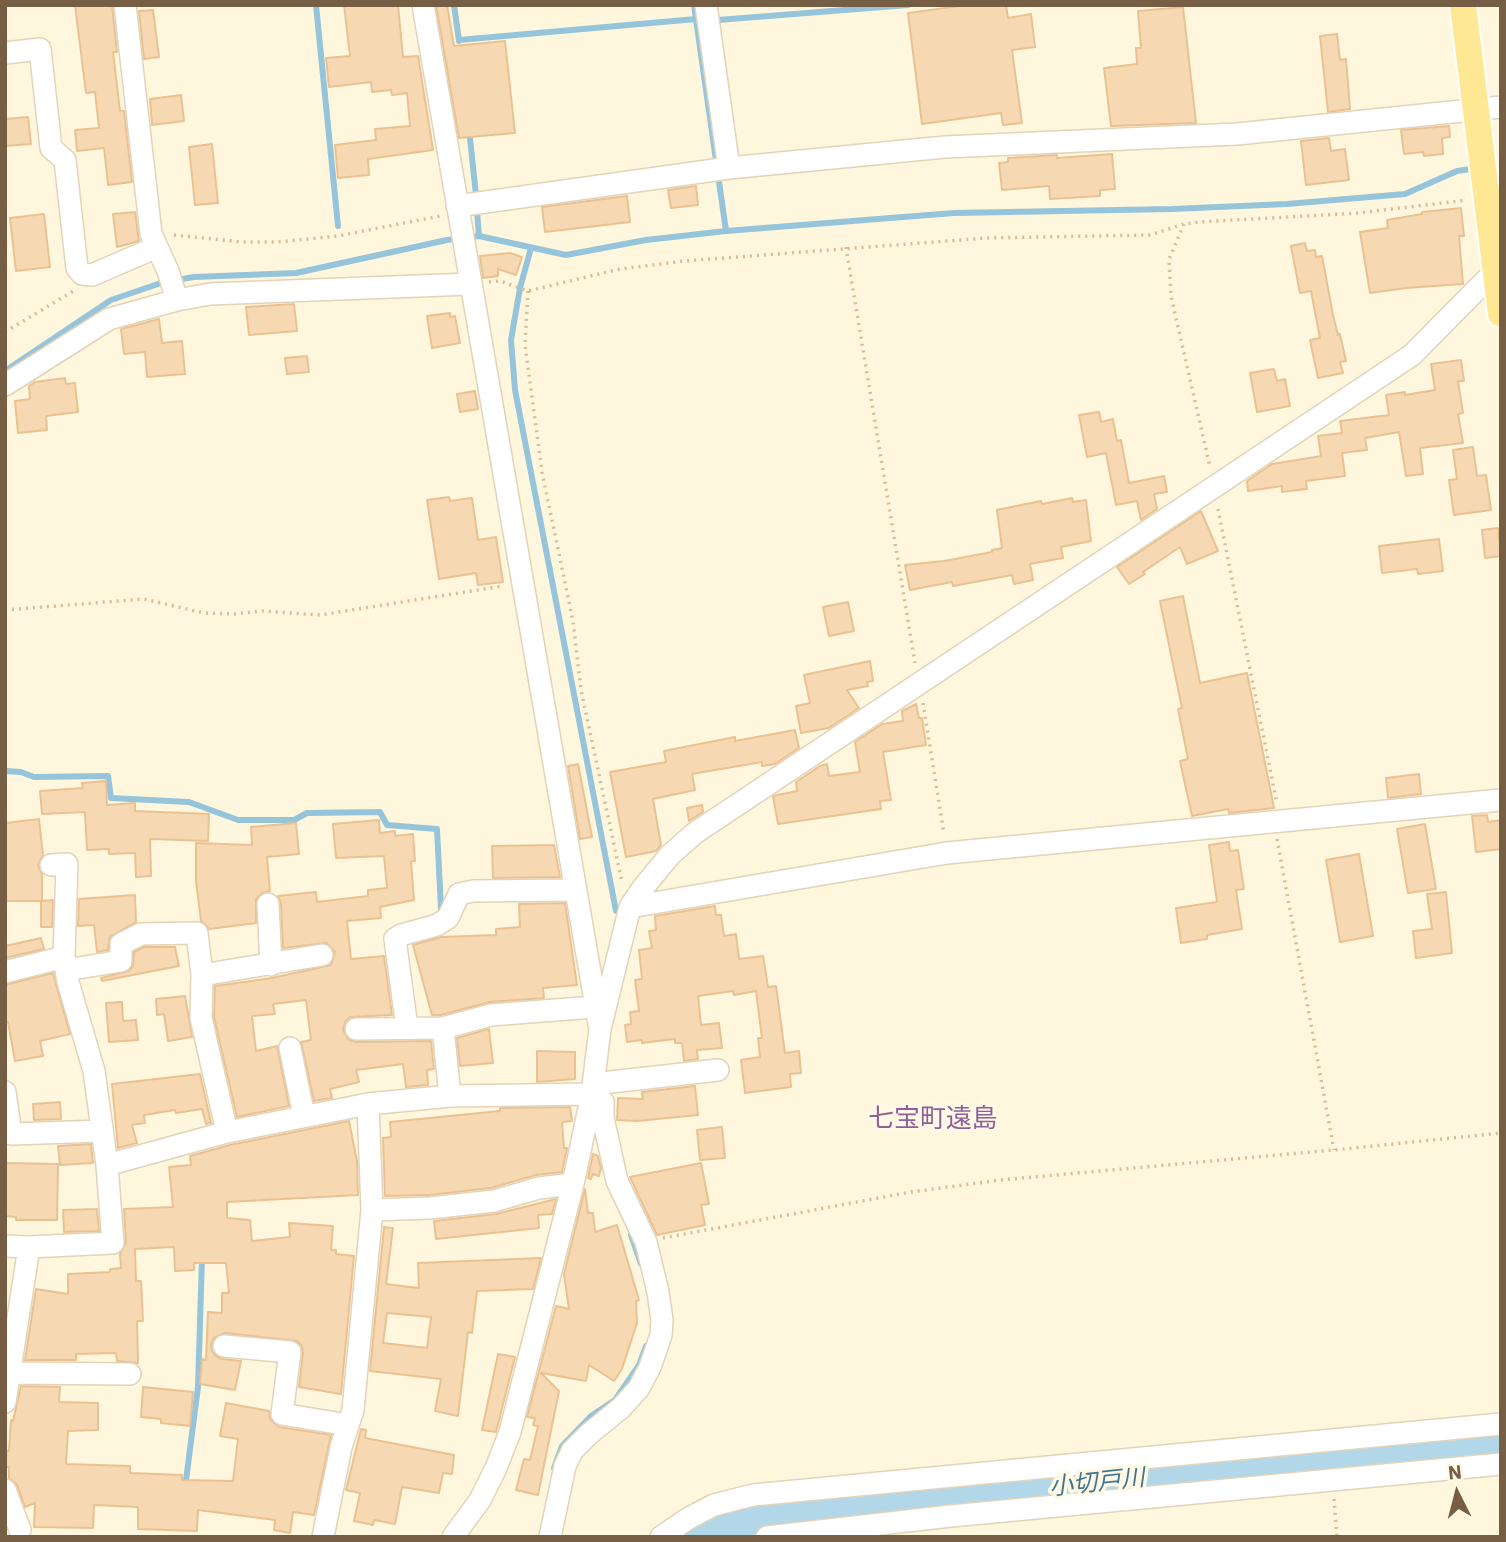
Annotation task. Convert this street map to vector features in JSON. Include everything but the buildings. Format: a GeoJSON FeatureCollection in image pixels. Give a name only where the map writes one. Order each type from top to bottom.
{"type":"FeatureCollection","features":[{"type":"Feature","properties":{"kind":"main road"},"geometry":{"type":"LineString","coordinates":[[1463,5],[1488,109],[1479,138],[1501,314]]}},
{"type":"Feature","properties":{"kind":"street"},"geometry":{"type":"LineString","coordinates":[[125,5],[154,241],[172,287]]}},
{"type":"Feature","properties":{"kind":"street"},"geometry":{"type":"LineString","coordinates":[[423,5],[594,1007],[600,1029]]}},
{"type":"Feature","properties":{"kind":"street"},"geometry":{"type":"LineString","coordinates":[[706,5],[721,169]]}},
{"type":"Feature","properties":{"kind":"street"},"geometry":{"type":"LineString","coordinates":[[5,53],[40,49],[51,148],[65,160],[77,268],[82,274],[92,275],[154,241]]}},
{"type":"Feature","properties":{"kind":"street"},"geometry":{"type":"LineString","coordinates":[[460,223],[721,169],[945,148],[1237,134],[1488,109]]}},
{"type":"Feature","properties":{"kind":"street"},"geometry":{"type":"LineString","coordinates":[[453,1537],[480,1500],[510,1432],[573,1184],[592,1089],[600,1029],[630,907],[642,888],[670,855],[695,833],[1412,355],[1496,270]]}},
{"type":"Feature","properties":{"kind":"street"},"geometry":{"type":"LineString","coordinates":[[5,385],[109,319],[172,287],[210,294],[470,284]]}},
{"type":"Feature","properties":{"kind":"street"},"geometry":{"type":"LineString","coordinates":[[630,907],[947,853],[1501,800]]}},
{"type":"Feature","properties":{"kind":"street"},"geometry":{"type":"LineString","coordinates":[[5,1246],[113,1243],[107,1166],[94,1071],[65,964],[67,864],[51,865]]}},
{"type":"Feature","properties":{"kind":"street"},"geometry":{"type":"LineString","coordinates":[[407,1028],[395,939],[437,925],[448,918],[459,894],[473,891],[574,890]]}},
{"type":"Feature","properties":{"kind":"street"},"geometry":{"type":"LineString","coordinates":[[268,904],[271,965]]}},
{"type":"Feature","properties":{"kind":"street"},"geometry":{"type":"LineString","coordinates":[[5,972],[65,964],[121,961],[121,944],[141,934],[197,933],[202,975],[201,1018],[228,1132]]}},
{"type":"Feature","properties":{"kind":"street"},"geometry":{"type":"LineString","coordinates":[[202,975],[322,955]]}},
{"type":"Feature","properties":{"kind":"street"},"geometry":{"type":"LineString","coordinates":[[356,1029],[443,1028],[491,1014],[594,1007]]}},
{"type":"Feature","properties":{"kind":"street"},"geometry":{"type":"LineString","coordinates":[[443,1028],[450,1096]]}},
{"type":"Feature","properties":{"kind":"street"},"geometry":{"type":"LineString","coordinates":[[290,1048],[304,1116]]}},
{"type":"Feature","properties":{"kind":"street"},"geometry":{"type":"LineString","coordinates":[[107,1166],[228,1132],[368,1104],[450,1096],[592,1089],[718,1070]]}},
{"type":"Feature","properties":{"kind":"street"},"geometry":{"type":"LineString","coordinates":[[550,1537],[565,1466],[572,1451],[621,1408],[639,1388],[650,1367],[661,1335],[659,1292],[646,1242],[617,1181],[603,1118],[603,1101],[592,1089]]}},
{"type":"Feature","properties":{"kind":"street"},"geometry":{"type":"LineString","coordinates":[[5,1092],[10,1134],[102,1130]]}},
{"type":"Feature","properties":{"kind":"street"},"geometry":{"type":"LineString","coordinates":[[323,1537],[341,1447],[353,1409],[372,1210],[368,1104]]}},
{"type":"Feature","properties":{"kind":"street"},"geometry":{"type":"LineString","coordinates":[[372,1210],[430,1208],[494,1201],[540,1188],[573,1184]]}},
{"type":"Feature","properties":{"kind":"street"},"geometry":{"type":"LineString","coordinates":[[5,1402],[29,1247]]}},
{"type":"Feature","properties":{"kind":"street"},"geometry":{"type":"LineString","coordinates":[[224,1346],[290,1352],[282,1414],[348,1426]]}},
{"type":"Feature","properties":{"kind":"street"},"geometry":{"type":"LineString","coordinates":[[9,1373],[130,1374]]}},
{"type":"Feature","properties":{"kind":"street"},"geometry":{"type":"LineString","coordinates":[[661,1537],[714,1505],[753,1495],[1501,1424]]}},
{"type":"Feature","properties":{"kind":"street"},"geometry":{"type":"LineString","coordinates":[[767,1537],[964,1515],[1501,1464]]}},
{"type":"Feature","properties":{"kind":"street"},"geometry":{"type":"LineString","coordinates":[[5,1490],[18,1532]]}},
{"type":"Feature","properties":{"kind":"path"},"geometry":{"type":"LineString","coordinates":[[513,285],[527,291],[620,269],[846,247],[987,238],[1150,236],[1184,224],[1359,213],[1485,191]]}},
{"type":"Feature","properties":{"kind":"path"},"geometry":{"type":"LineString","coordinates":[[154,241],[184,235],[242,242],[278,242],[460,223]]}},
{"type":"Feature","properties":{"kind":"path"},"geometry":{"type":"LineString","coordinates":[[1184,224],[1169,259],[1171,296],[1214,486],[1277,822],[1334,1150]]}},
{"type":"Feature","properties":{"kind":"path"},"geometry":{"type":"LineString","coordinates":[[846,247],[947,853]]}},
{"type":"Feature","properties":{"kind":"path"},"geometry":{"type":"LineString","coordinates":[[527,291],[525,345],[542,471],[573,621],[581,690],[625,900],[630,907]]}},
{"type":"Feature","properties":{"kind":"path"},"geometry":{"type":"LineString","coordinates":[[5,610],[144,599],[204,613],[262,611],[320,615],[521,583]]}},
{"type":"Feature","properties":{"kind":"path"},"geometry":{"type":"LineString","coordinates":[[646,1242],[911,1192],[1000,1180],[1501,1133]]}},
{"type":"Feature","properties":{"kind":"path"},"geometry":{"type":"LineString","coordinates":[[1333,1480],[1337,1537]]}},
{"type":"Feature","properties":{"kind":"waterway"},"geometry":{"type":"LineString","coordinates":[[316,5],[338,226]]}},
{"type":"Feature","properties":{"kind":"waterway"},"geometry":{"type":"LineString","coordinates":[[454,5],[459,41]]}},
{"type":"Feature","properties":{"kind":"waterway"},"geometry":{"type":"LineString","coordinates":[[694,5],[726,231]]}},
{"type":"Feature","properties":{"kind":"waterway"},"geometry":{"type":"LineString","coordinates":[[718,20],[908,5]]}},
{"type":"Feature","properties":{"kind":"waterway"},"geometry":{"type":"LineString","coordinates":[[459,40],[696,19]]}},
{"type":"Feature","properties":{"kind":"waterway"},"geometry":{"type":"LineString","coordinates":[[469,129],[476,195]]}},
{"type":"Feature","properties":{"kind":"waterway"},"geometry":{"type":"LineString","coordinates":[[5,371],[111,300],[164,282],[194,277],[296,273],[447,240],[479,236],[566,255],[646,240],[726,231],[954,213],[1172,209],[1287,204],[1405,194],[1457,171],[1478,168]]}},
{"type":"Feature","properties":{"kind":"waterway"},"geometry":{"type":"LineString","coordinates":[[477,211],[479,236]]}},
{"type":"Feature","properties":{"kind":"waterway"},"geometry":{"type":"LineString","coordinates":[[531,248],[520,288],[511,340],[515,390],[616,911]]}},
{"type":"Feature","properties":{"kind":"waterway"},"geometry":{"type":"LineString","coordinates":[[5,771],[21,772],[34,777],[108,776],[111,798],[189,802],[238,820],[294,820],[307,813],[380,812],[387,825],[437,829],[441,909]]}},
{"type":"Feature","properties":{"kind":"waterway"},"geometry":{"type":"LineString","coordinates":[[631,1235],[641,1264]]}},
{"type":"Feature","properties":{"kind":"waterway"},"geometry":{"type":"LineString","coordinates":[[185,1488],[198,1387],[202,1258]]}},
{"type":"Feature","properties":{"kind":"waterway"},"geometry":{"type":"LineString","coordinates":[[554,1468],[562,1446],[591,1416],[615,1400],[639,1365],[646,1346]]}},
{"type":"Feature","properties":{"kind":"waterway","name":"小切戸川"},"geometry":{"type":"LineString","coordinates":[[697,1537],[725,1524],[757,1516],[1501,1444]]}},
{"type":"Feature","properties":{"kind":"district","name":"七宝町遠島"},"geometry":{"type":"Point","coordinates":[933,1119]}}]}
